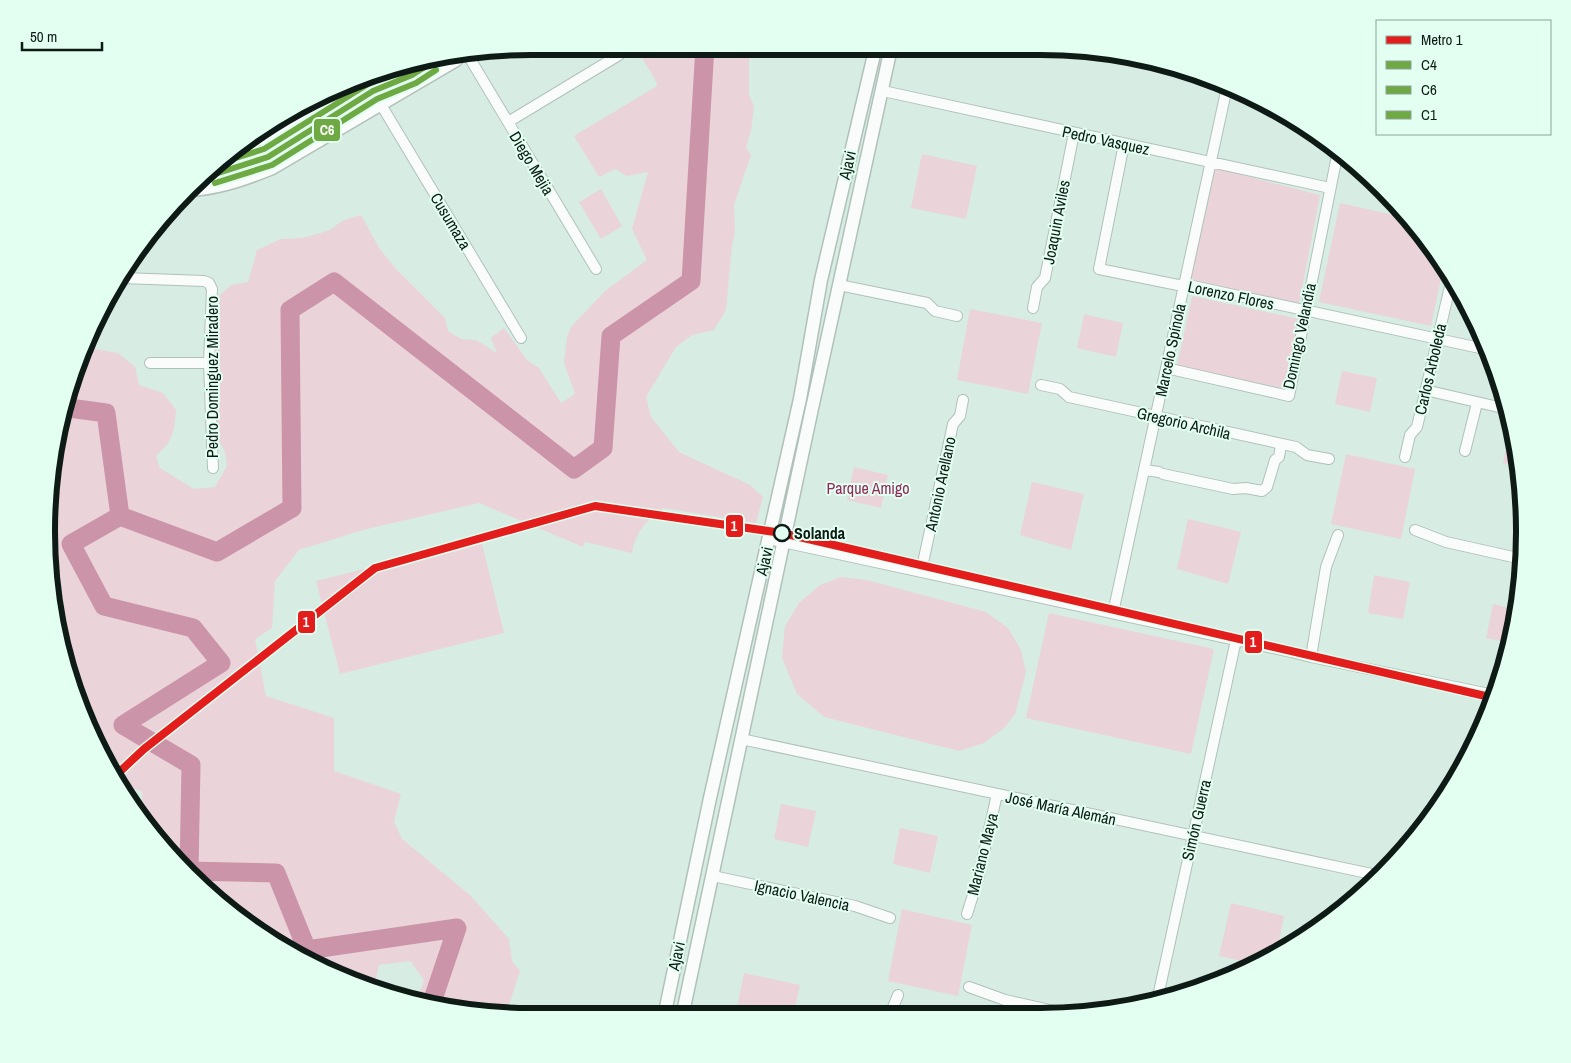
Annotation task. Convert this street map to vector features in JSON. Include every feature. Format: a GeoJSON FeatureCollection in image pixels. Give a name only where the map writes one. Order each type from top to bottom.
{"type":"FeatureCollection","features":[{"type":"Feature","properties":{"kind":"main road"},"geometry":{"type":"LineString","coordinates":[[203,187],[243,179],[271,167],[449,62]]}},
{"type":"Feature","properties":{"kind":"main road"},"geometry":{"type":"LineString","coordinates":[[238,155],[279,137],[350,91]]}},
{"type":"Feature","properties":{"kind":"street"},"geometry":{"type":"LineString","coordinates":[[508,122],[619,55]]}},
{"type":"Feature","properties":{"kind":"street","name":"Ajavi"},"geometry":{"type":"LineString","coordinates":[[666,1008],[710,798],[769,539],[787,449],[800,399],[821,280],[874,55]]}},
{"type":"Feature","properties":{"kind":"street","name":"Ajavi"},"geometry":{"type":"LineString","coordinates":[[684,1008],[890,55]]}},
{"type":"Feature","properties":{"kind":"street","name":"Diego Mejia"},"geometry":{"type":"LineString","coordinates":[[471,59],[596,269]]}},
{"type":"Feature","properties":{"kind":"street","name":"Pedro Vasquez"},"geometry":{"type":"LineString","coordinates":[[883,91],[1330,188]]}},
{"type":"Feature","properties":{"kind":"street","name":"Marcelo Spínola"},"geometry":{"type":"LineString","coordinates":[[1113,613],[1226,93]]}},
{"type":"Feature","properties":{"kind":"street","name":"Cusumaza"},"geometry":{"type":"LineString","coordinates":[[380,103],[521,338]]}},
{"type":"Feature","properties":{"kind":"street","name":"Joaquin Aviles"},"geometry":{"type":"LineString","coordinates":[[1033,308],[1037,286],[1045,278],[1074,133]]}},
{"type":"Feature","properties":{"kind":"street","name":"Lorenzo Flores"},"geometry":{"type":"LineString","coordinates":[[1124,144],[1099,268],[1178,285],[1184,284],[1479,348]]}},
{"type":"Feature","properties":{"kind":"street","name":"Domingo Velandia"},"geometry":{"type":"LineString","coordinates":[[1166,368],[1289,396],[1336,158]]}},
{"type":"Feature","properties":{"kind":"street","name":"Pedro Dominguez Miradero"},"geometry":{"type":"LineString","coordinates":[[128,278],[204,281],[209,283],[212,289],[209,363],[213,468]]}},
{"type":"Feature","properties":{"kind":"street"},"geometry":{"type":"LineString","coordinates":[[839,285],[927,304],[935,312],[957,316]]}},
{"type":"Feature","properties":{"kind":"street","name":"Carlos Arboleda"},"geometry":{"type":"LineString","coordinates":[[1405,457],[1410,435],[1418,427],[1436,338],[1449,288]]}},
{"type":"Feature","properties":{"kind":"street"},"geometry":{"type":"LineString","coordinates":[[150,363],[209,363]]}},
{"type":"Feature","properties":{"kind":"street","name":"Gregorio Archila"},"geometry":{"type":"LineString","coordinates":[[1041,385],[1060,389],[1069,398],[1296,447],[1308,455],[1329,459]]}},
{"type":"Feature","properties":{"kind":"street"},"geometry":{"type":"LineString","coordinates":[[1425,390],[1500,408]]}},
{"type":"Feature","properties":{"kind":"street","name":"Antonio Arellano"},"geometry":{"type":"LineString","coordinates":[[921,572],[953,424],[960,416],[963,400]]}},
{"type":"Feature","properties":{"kind":"street"},"geometry":{"type":"LineString","coordinates":[[1465,451],[1476,403]]}},
{"type":"Feature","properties":{"kind":"street"},"geometry":{"type":"LineString","coordinates":[[1144,470],[1233,489],[1246,488],[1262,491],[1268,487],[1275,460],[1279,457],[1281,445]]}},
{"type":"Feature","properties":{"kind":"street"},"geometry":{"type":"LineString","coordinates":[[1415,530],[1446,542],[1515,557]]}},
{"type":"Feature","properties":{"kind":"street"},"geometry":{"type":"LineString","coordinates":[[1311,658],[1326,567],[1338,535]]}},
{"type":"Feature","properties":{"kind":"street"},"geometry":{"type":"LineString","coordinates":[[769,539],[1311,658],[1488,694]]}},
{"type":"Feature","properties":{"kind":"street","name":"Simón Guerra"},"geometry":{"type":"LineString","coordinates":[[1158,993],[1236,640]]}},
{"type":"Feature","properties":{"kind":"street","name":"José María Alemán"},"geometry":{"type":"LineString","coordinates":[[741,739],[1370,874]]}},
{"type":"Feature","properties":{"kind":"street","name":"Mariano Maya"},"geometry":{"type":"LineString","coordinates":[[966,914],[978,879],[997,794]]}},
{"type":"Feature","properties":{"kind":"street","name":"Ignacio Valencia"},"geometry":{"type":"LineString","coordinates":[[713,876],[855,906],[890,918]]}},
{"type":"Feature","properties":{"kind":"street"},"geometry":{"type":"LineString","coordinates":[[969,987],[1005,1000],[1040,1008]]}},
{"type":"Feature","properties":{"kind":"street"},"geometry":{"type":"LineString","coordinates":[[893,1008],[898,995]]}},
{"type":"Feature","properties":{"kind":"green space"},"geometry":{"type":"Polygon","coordinates":[[[640,55],[750,55],[749,95],[754,106],[751,131],[746,147],[751,155],[734,205],[735,232],[726,310],[714,330],[692,335],[676,347],[646,397],[651,417],[679,452],[750,485],[763,497],[756,523],[663,508],[643,527],[636,539],[632,553],[585,542],[583,547],[479,503],[363,530],[299,550],[275,581],[272,628],[255,639],[266,696],[334,718],[334,771],[401,794],[394,822],[402,839],[471,896],[509,939],[512,961],[520,971],[508,1007],[469,1004],[419,995],[424,980],[410,961],[379,965],[375,982],[349,972],[293,944],[241,910],[217,890],[173,846],[143,807],[142,791],[130,788],[119,770],[91,714],[80,685],[71,655],[59,594],[55,532],[56,500],[59,469],[71,408],[90,351],[95,349],[118,353],[135,367],[139,385],[163,393],[176,410],[175,424],[170,440],[156,456],[160,468],[194,489],[215,487],[227,466],[225,452],[214,432],[211,367],[214,300],[231,285],[248,282],[257,250],[281,239],[302,238],[330,230],[342,221],[361,215],[379,248],[396,269],[445,318],[448,331],[461,339],[476,340],[497,353],[491,338],[504,328],[527,360],[539,368],[561,403],[575,394],[564,363],[567,337],[571,327],[605,291],[647,260],[632,229],[648,172],[627,176],[615,169],[599,177],[574,136],[657,86],[640,55]]]}},
{"type":"Feature","properties":{"kind":"green space"},"geometry":{"type":"Polygon","coordinates":[[[922,154],[977,166],[966,219],[911,208],[922,154]]]}},
{"type":"Feature","properties":{"kind":"green space"},"geometry":{"type":"Polygon","coordinates":[[[1215,168],[1320,195],[1299,304],[1190,279],[1215,168]]]}},
{"type":"Feature","properties":{"kind":"green space"},"geometry":{"type":"Polygon","coordinates":[[[601,189],[622,226],[601,239],[579,202],[601,189]]]}},
{"type":"Feature","properties":{"kind":"green space"},"geometry":{"type":"Polygon","coordinates":[[[1340,203],[1397,216],[1418,241],[1441,276],[1431,326],[1319,302],[1340,203]]]}},
{"type":"Feature","properties":{"kind":"green space"},"geometry":{"type":"Polygon","coordinates":[[[1192,296],[1304,320],[1290,390],[1177,366],[1192,296]]]}},
{"type":"Feature","properties":{"kind":"green space"},"geometry":{"type":"Polygon","coordinates":[[[970,309],[1042,323],[1028,394],[957,380],[970,309]]]}},
{"type":"Feature","properties":{"kind":"green space"},"geometry":{"type":"Polygon","coordinates":[[[1084,314],[1123,323],[1116,357],[1077,348],[1084,314]]]}},
{"type":"Feature","properties":{"kind":"green space"},"geometry":{"type":"Polygon","coordinates":[[[1342,371],[1377,378],[1370,412],[1335,404],[1342,371]]]}},
{"type":"Feature","properties":{"kind":"green space"},"geometry":{"type":"Polygon","coordinates":[[[1507,441],[1511,465],[1503,463],[1507,441]]]}},
{"type":"Feature","properties":{"kind":"green space"},"geometry":{"type":"Polygon","coordinates":[[[1346,454],[1415,469],[1401,539],[1331,524],[1346,454]]]}},
{"type":"Feature","properties":{"kind":"green space","name":"Parque Amigo"},"geometry":{"type":"Polygon","coordinates":[[[854,467],[888,475],[881,508],[847,500],[854,467]]]}},
{"type":"Feature","properties":{"kind":"green space"},"geometry":{"type":"Polygon","coordinates":[[[1032,482],[1084,494],[1071,550],[1020,535],[1032,482]]]}},
{"type":"Feature","properties":{"kind":"green space"},"geometry":{"type":"Polygon","coordinates":[[[1188,519],[1241,532],[1228,584],[1177,569],[1188,519]]]}},
{"type":"Feature","properties":{"kind":"green space"},"geometry":{"type":"Polygon","coordinates":[[[481,540],[504,633],[340,674],[316,581],[481,540]]]}},
{"type":"Feature","properties":{"kind":"green space"},"geometry":{"type":"Polygon","coordinates":[[[1374,575],[1410,582],[1403,619],[1368,613],[1374,575]]]}},
{"type":"Feature","properties":{"kind":"green space"},"geometry":{"type":"Polygon","coordinates":[[[841,577],[867,580],[986,612],[1008,628],[1021,650],[1026,672],[1015,714],[1004,728],[984,743],[959,751],[824,717],[797,694],[782,658],[785,626],[799,603],[820,585],[841,577]]]}},
{"type":"Feature","properties":{"kind":"green space"},"geometry":{"type":"Polygon","coordinates":[[[1493,604],[1510,608],[1503,642],[1486,638],[1493,604]]]}},
{"type":"Feature","properties":{"kind":"green space"},"geometry":{"type":"Polygon","coordinates":[[[1049,613],[1214,649],[1191,754],[1026,718],[1049,613]]]}},
{"type":"Feature","properties":{"kind":"green space"},"geometry":{"type":"Polygon","coordinates":[[[781,804],[816,811],[808,847],[774,839],[781,804]]]}},
{"type":"Feature","properties":{"kind":"green space"},"geometry":{"type":"Polygon","coordinates":[[[900,828],[938,836],[930,873],[893,864],[900,828]]]}},
{"type":"Feature","properties":{"kind":"green space"},"geometry":{"type":"Polygon","coordinates":[[[1231,903],[1284,916],[1278,944],[1244,962],[1219,956],[1231,903]]]}},
{"type":"Feature","properties":{"kind":"green space"},"geometry":{"type":"Polygon","coordinates":[[[902,909],[972,925],[958,996],[888,981],[902,909]]]}},
{"type":"Feature","properties":{"kind":"green space"},"geometry":{"type":"Polygon","coordinates":[[[744,973],[800,985],[795,1008],[737,1008],[744,973]]]}},
{"type":"Feature","properties":{"kind":"waterway"},"geometry":{"type":"LineString","coordinates":[[120,516],[217,552],[292,508],[290,310],[334,282],[574,469],[603,448],[611,336],[691,281],[704,55]]}},
{"type":"Feature","properties":{"kind":"waterway"},"geometry":{"type":"LineString","coordinates":[[71,408],[106,413],[120,516]]}},
{"type":"Feature","properties":{"kind":"waterway"},"geometry":{"type":"LineString","coordinates":[[120,516],[71,544],[104,606],[193,628],[221,663],[123,725],[191,765],[189,862]]}},
{"type":"Feature","properties":{"kind":"waterway"},"geometry":{"type":"LineString","coordinates":[[198,871],[276,873],[307,950],[457,928],[433,998]]}},
{"type":"Feature","properties":{"kind":"metro line","name":"1"},"geometry":{"type":"LineString","coordinates":[[120,771],[144,749],[375,568],[595,506],[782,533],[1487,696]]}},
{"type":"Feature","properties":{"kind":"transit line","name":"C4"},"geometry":{"type":"LineString","coordinates":[[216,174],[268,157],[373,91],[412,75],[424,67]]}},
{"type":"Feature","properties":{"kind":"transit line","name":"C6"},"geometry":{"type":"LineString","coordinates":[[215,183],[272,165],[377,99],[416,83],[436,70]]}},
{"type":"Feature","properties":{"kind":"transit line","name":"C1"},"geometry":{"type":"LineString","coordinates":[[235,158],[264,149],[368,84]]}},
{"type":"Feature","properties":{"kind":"place","name":"Solanda"},"geometry":{"type":"Point","coordinates":[782,533]}}]}
